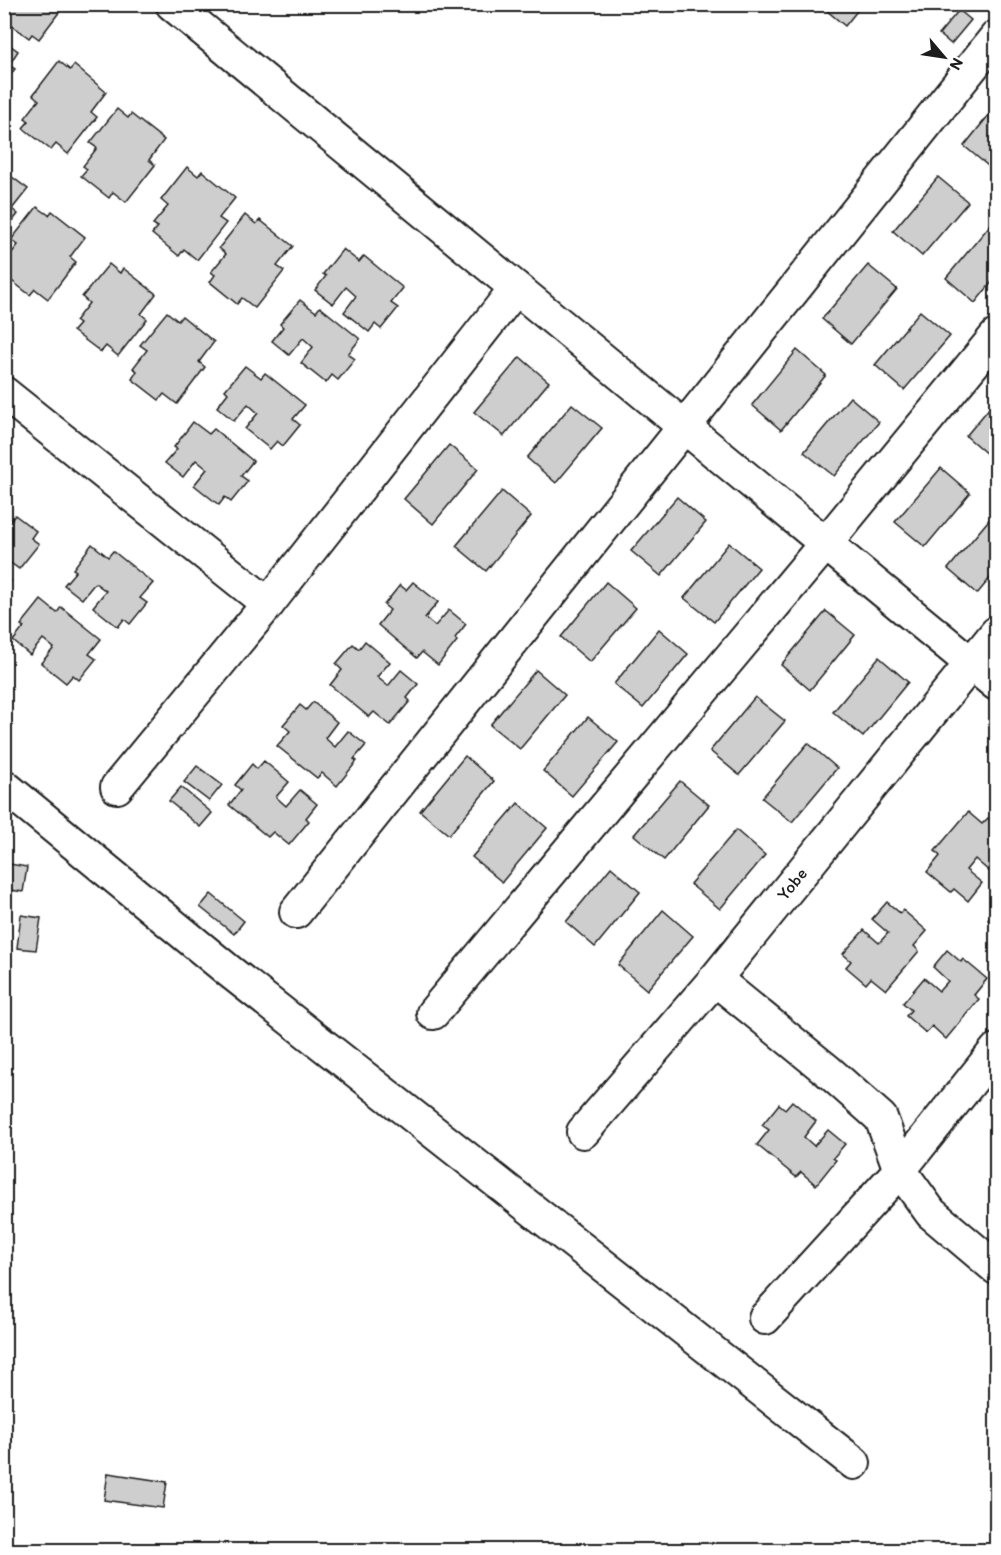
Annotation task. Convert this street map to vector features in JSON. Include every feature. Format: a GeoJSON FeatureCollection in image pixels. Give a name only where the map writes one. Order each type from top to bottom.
{"type":"FeatureCollection","features":[{"type":"Feature","properties":{"kind":"street"},"geometry":{"type":"LineString","coordinates":[[172,4],[996,684]]}},
{"type":"Feature","properties":{"kind":"street"},"geometry":{"type":"LineString","coordinates":[[296,912],[996,37]]}},
{"type":"Feature","properties":{"kind":"street"},"geometry":{"type":"LineString","coordinates":[[117,787],[268,604],[516,288]]}},
{"type":"Feature","properties":{"kind":"street"},"geometry":{"type":"LineString","coordinates":[[433,1013],[996,336]]}},
{"type":"Feature","properties":{"kind":"street"},"geometry":{"type":"LineString","coordinates":[[4,393],[268,604]]}},
{"type":"Feature","properties":{"kind":"street","name":"Yobe"},"geometry":{"type":"LineString","coordinates":[[583,1132],[715,980],[996,633]]}},
{"type":"Feature","properties":{"kind":"street"},"geometry":{"type":"LineString","coordinates":[[4,786],[229,971],[854,1463]]}},
{"type":"Feature","properties":{"kind":"street"},"geometry":{"type":"LineString","coordinates":[[715,980],[828,1071],[881,1118],[900,1170],[931,1213],[996,1268]]}},
{"type":"Feature","properties":{"kind":"street"},"geometry":{"type":"LineString","coordinates":[[765,1318],[900,1170],[996,1050]]}},
{"type":"Feature","properties":{"kind":"building"},"geometry":{"type":"Polygon","coordinates":[[[4,4],[55,4],[54,6],[60,11],[39,39],[32,34],[29,38],[10,24],[4,30],[4,4]]]}},
{"type":"Feature","properties":{"kind":"building"},"geometry":{"type":"Polygon","coordinates":[[[819,4],[859,4],[861,6],[845,26],[819,4]]]}},
{"type":"Feature","properties":{"kind":"building"},"geometry":{"type":"Polygon","coordinates":[[[959,10],[971,20],[951,44],[939,34],[959,10]]]}},
{"type":"Feature","properties":{"kind":"building"},"geometry":{"type":"Polygon","coordinates":[[[4,41],[18,51],[9,65],[15,69],[4,83],[4,41]]]}},
{"type":"Feature","properties":{"kind":"building"},"geometry":{"type":"Polygon","coordinates":[[[59,61],[70,70],[74,65],[106,92],[91,112],[97,117],[68,154],[56,144],[51,150],[23,128],[29,121],[25,118],[39,100],[33,95],[59,61]]]}},
{"type":"Feature","properties":{"kind":"building"},"geometry":{"type":"Polygon","coordinates":[[[996,106],[996,166],[993,170],[964,146],[996,106]]]}},
{"type":"Feature","properties":{"kind":"building"},"geometry":{"type":"Polygon","coordinates":[[[117,109],[128,118],[131,114],[164,140],[149,160],[155,165],[126,202],[113,192],[109,198],[81,176],[87,169],[83,166],[97,148],[90,143],[117,109]]]}},
{"type":"Feature","properties":{"kind":"building"},"geometry":{"type":"Polygon","coordinates":[[[187,167],[198,176],[202,171],[235,198],[219,218],[226,223],[197,260],[184,249],[179,256],[152,234],[158,227],[153,224],[168,206],[161,200],[187,167]]]}},
{"type":"Feature","properties":{"kind":"building"},"geometry":{"type":"Polygon","coordinates":[[[4,171],[28,189],[12,209],[18,214],[4,232],[4,171]]]}},
{"type":"Feature","properties":{"kind":"building"},"geometry":{"type":"Polygon","coordinates":[[[938,177],[968,202],[922,256],[893,231],[938,177]]]}},
{"type":"Feature","properties":{"kind":"building"},"geometry":{"type":"Polygon","coordinates":[[[37,207],[49,215],[52,211],[85,237],[70,257],[76,262],[48,299],[35,289],[30,295],[4,275],[8,266],[4,263],[18,245],[11,240],[37,207]]]}},
{"type":"Feature","properties":{"kind":"building"},"geometry":{"type":"Polygon","coordinates":[[[245,215],[256,224],[260,220],[293,246],[277,266],[284,271],[255,308],[242,298],[237,304],[210,282],[215,275],[211,272],[226,254],[219,248],[245,215]]]}},
{"type":"Feature","properties":{"kind":"building"},"geometry":{"type":"Polygon","coordinates":[[[991,224],[996,228],[996,277],[975,303],[946,278],[991,224]]]}},
{"type":"Feature","properties":{"kind":"building"},"geometry":{"type":"Polygon","coordinates":[[[343,249],[359,262],[364,256],[403,288],[391,303],[398,308],[381,329],[375,324],[369,332],[344,312],[356,296],[346,287],[333,304],[315,290],[326,276],[323,274],[343,249]]]}},
{"type":"Feature","properties":{"kind":"building"},"geometry":{"type":"Polygon","coordinates":[[[109,264],[120,273],[123,268],[156,294],[141,314],[147,319],[118,356],[106,346],[101,352],[73,331],[79,324],[75,321],[89,303],[82,297],[109,264]]]}},
{"type":"Feature","properties":{"kind":"building"},"geometry":{"type":"Polygon","coordinates":[[[868,265],[897,289],[851,344],[822,319],[868,265]]]}},
{"type":"Feature","properties":{"kind":"building"},"geometry":{"type":"Polygon","coordinates":[[[300,300],[316,312],[320,307],[360,339],[348,354],[355,359],[338,380],[332,375],[326,383],[301,363],[313,347],[303,338],[289,355],[272,341],[283,327],[280,324],[300,300]]]}},
{"type":"Feature","properties":{"kind":"building"},"geometry":{"type":"Polygon","coordinates":[[[920,311],[950,336],[904,390],[875,365],[920,311]]]}},
{"type":"Feature","properties":{"kind":"building"},"geometry":{"type":"Polygon","coordinates":[[[167,312],[178,321],[182,316],[214,342],[199,362],[205,367],[177,404],[164,394],[159,400],[132,379],[137,371],[133,368],[147,350],[140,345],[167,312]]]}},
{"type":"Feature","properties":{"kind":"building"},"geometry":{"type":"Polygon","coordinates":[[[797,350],[826,375],[781,430],[752,405],[797,350]]]}},
{"type":"Feature","properties":{"kind":"building"},"geometry":{"type":"Polygon","coordinates":[[[520,357],[549,382],[504,436],[474,412],[520,357]]]}},
{"type":"Feature","properties":{"kind":"building"},"geometry":{"type":"Polygon","coordinates":[[[245,366],[261,378],[265,373],[305,405],[293,419],[300,425],[283,446],[277,441],[270,449],[245,429],[258,413],[248,404],[234,421],[217,407],[228,393],[225,390],[245,366]]]}},
{"type":"Feature","properties":{"kind":"building"},"geometry":{"type":"Polygon","coordinates":[[[850,397],[879,422],[834,476],[804,452],[850,397]]]}},
{"type":"Feature","properties":{"kind":"building"},"geometry":{"type":"Polygon","coordinates":[[[996,400],[996,460],[995,461],[966,436],[996,400]]]}},
{"type":"Feature","properties":{"kind":"building"},"geometry":{"type":"Polygon","coordinates":[[[572,404],[602,428],[556,483],[527,458],[572,404]]]}},
{"type":"Feature","properties":{"kind":"building"},"geometry":{"type":"Polygon","coordinates":[[[193,422],[209,434],[214,429],[253,461],[241,476],[248,481],[231,502],[225,497],[219,505],[194,485],[207,469],[196,460],[183,477],[165,463],[177,449],[174,447],[193,422]]]}},
{"type":"Feature","properties":{"kind":"building"},"geometry":{"type":"Polygon","coordinates":[[[449,445],[478,469],[433,524],[404,499],[449,445]]]}},
{"type":"Feature","properties":{"kind":"building"},"geometry":{"type":"Polygon","coordinates":[[[941,468],[970,493],[925,547],[895,522],[941,468]]]}},
{"type":"Feature","properties":{"kind":"building"},"geometry":{"type":"Polygon","coordinates":[[[502,491],[531,516],[486,571],[456,546],[502,491]]]}},
{"type":"Feature","properties":{"kind":"building"},"geometry":{"type":"Polygon","coordinates":[[[677,497],[706,522],[661,576],[631,551],[677,497]]]}},
{"type":"Feature","properties":{"kind":"building"},"geometry":{"type":"Polygon","coordinates":[[[15,515],[36,531],[31,538],[39,544],[19,569],[4,558],[4,518],[10,522],[15,515]]]}},
{"type":"Feature","properties":{"kind":"building"},"geometry":{"type":"Polygon","coordinates":[[[993,515],[996,517],[996,571],[977,594],[948,569],[993,515]]]}},
{"type":"Feature","properties":{"kind":"building"},"geometry":{"type":"Polygon","coordinates":[[[729,543],[759,568],[714,622],[684,598],[729,543]]]}},
{"type":"Feature","properties":{"kind":"building"},"geometry":{"type":"Polygon","coordinates":[[[92,544],[108,557],[113,551],[153,583],[140,598],[147,603],[130,624],[124,619],[118,627],[93,607],[106,591],[95,583],[82,599],[64,585],[76,571],[73,569],[92,544]]]}},
{"type":"Feature","properties":{"kind":"building"},"geometry":{"type":"Polygon","coordinates":[[[4,575],[11,581],[4,589],[4,575]]]}},
{"type":"Feature","properties":{"kind":"building"},"geometry":{"type":"Polygon","coordinates":[[[413,582],[438,602],[425,618],[435,626],[449,610],[466,624],[455,638],[457,641],[438,665],[422,652],[417,658],[378,625],[390,610],[384,605],[400,585],[406,590],[413,582]]]}},
{"type":"Feature","properties":{"kind":"building"},"geometry":{"type":"Polygon","coordinates":[[[606,582],[636,608],[590,662],[561,637],[606,582]]]}},
{"type":"Feature","properties":{"kind":"building"},"geometry":{"type":"Polygon","coordinates":[[[41,600],[57,613],[61,607],[101,639],[89,654],[96,659],[79,680],[73,675],[66,683],[41,663],[54,648],[43,639],[30,655],[13,641],[24,627],[21,625],[41,600]]]}},
{"type":"Feature","properties":{"kind":"building"},"geometry":{"type":"Polygon","coordinates":[[[826,611],[855,635],[810,690],[781,665],[826,611]]]}},
{"type":"Feature","properties":{"kind":"building"},"geometry":{"type":"Polygon","coordinates":[[[659,629],[688,654],[643,708],[614,684],[659,629]]]}},
{"type":"Feature","properties":{"kind":"building"},"geometry":{"type":"Polygon","coordinates":[[[365,641],[390,662],[377,677],[388,686],[401,670],[418,684],[407,698],[410,701],[390,725],[374,712],[369,717],[330,685],[342,670],[336,664],[353,644],[359,649],[365,641]]]}},
{"type":"Feature","properties":{"kind":"building"},"geometry":{"type":"Polygon","coordinates":[[[879,657],[908,682],[863,737],[833,712],[879,657]]]}},
{"type":"Feature","properties":{"kind":"building"},"geometry":{"type":"Polygon","coordinates":[[[536,670],[565,695],[520,749],[490,725],[536,670]]]}},
{"type":"Feature","properties":{"kind":"building"},"geometry":{"type":"Polygon","coordinates":[[[755,697],[785,721],[739,775],[710,751],[755,697]]]}},
{"type":"Feature","properties":{"kind":"building"},"geometry":{"type":"Polygon","coordinates":[[[313,702],[337,722],[325,738],[335,747],[348,731],[366,745],[354,759],[357,761],[337,786],[322,773],[317,778],[277,746],[290,731],[283,725],[300,705],[306,710],[313,702]]]}},
{"type":"Feature","properties":{"kind":"building"},"geometry":{"type":"Polygon","coordinates":[[[588,717],[618,742],[572,796],[543,771],[588,717]]]}},
{"type":"Feature","properties":{"kind":"building"},"geometry":{"type":"Polygon","coordinates":[[[808,743],[837,768],[792,822],[762,798],[808,743]]]}},
{"type":"Feature","properties":{"kind":"building"},"geometry":{"type":"Polygon","coordinates":[[[465,756],[494,781],[449,835],[420,811],[465,756]]]}},
{"type":"Feature","properties":{"kind":"building"},"geometry":{"type":"Polygon","coordinates":[[[264,761],[289,782],[276,797],[286,806],[300,790],[317,804],[306,818],[309,821],[289,845],[273,832],[268,837],[229,805],[241,790],[235,785],[252,764],[257,769],[264,761]]]}},
{"type":"Feature","properties":{"kind":"building"},"geometry":{"type":"Polygon","coordinates":[[[197,766],[222,785],[209,801],[184,782],[197,766]]]}},
{"type":"Feature","properties":{"kind":"building"},"geometry":{"type":"Polygon","coordinates":[[[680,781],[709,805],[664,860],[634,835],[680,781]]]}},
{"type":"Feature","properties":{"kind":"building"},"geometry":{"type":"Polygon","coordinates":[[[181,787],[212,813],[200,827],[169,801],[181,787]]]}},
{"type":"Feature","properties":{"kind":"building"},"geometry":{"type":"Polygon","coordinates":[[[518,803],[547,828],[502,882],[472,857],[518,803]]]}},
{"type":"Feature","properties":{"kind":"building"},"geometry":{"type":"Polygon","coordinates":[[[968,812],[982,824],[988,818],[996,825],[996,865],[990,872],[975,859],[966,870],[982,883],[968,901],[954,889],[951,892],[927,872],[940,856],[935,851],[968,812]]]}},
{"type":"Feature","properties":{"kind":"building"},"geometry":{"type":"Polygon","coordinates":[[[736,830],[765,855],[720,909],[690,884],[736,830]]]}},
{"type":"Feature","properties":{"kind":"building"},"geometry":{"type":"Polygon","coordinates":[[[4,863],[27,867],[23,892],[4,889],[4,863]]]}},
{"type":"Feature","properties":{"kind":"building"},"geometry":{"type":"Polygon","coordinates":[[[611,867],[640,892],[595,947],[566,922],[611,867]]]}},
{"type":"Feature","properties":{"kind":"building"},"geometry":{"type":"Polygon","coordinates":[[[211,894],[244,921],[234,934],[200,907],[211,894]]]}},
{"type":"Feature","properties":{"kind":"building"},"geometry":{"type":"Polygon","coordinates":[[[887,902],[900,913],[903,910],[927,931],[914,946],[919,951],[886,990],[871,978],[866,984],[846,967],[851,961],[843,954],[864,930],[879,943],[888,933],[872,919],[887,902]]]}},
{"type":"Feature","properties":{"kind":"building"},"geometry":{"type":"Polygon","coordinates":[[[663,910],[693,936],[647,990],[618,965],[663,910]]]}},
{"type":"Feature","properties":{"kind":"building"},"geometry":{"type":"Polygon","coordinates":[[[996,910],[996,927],[988,920],[996,910]]]}},
{"type":"Feature","properties":{"kind":"building"},"geometry":{"type":"Polygon","coordinates":[[[21,915],[41,918],[36,950],[17,948],[21,915]]]}},
{"type":"Feature","properties":{"kind":"building"},"geometry":{"type":"Polygon","coordinates":[[[947,950],[961,962],[963,959],[987,979],[974,995],[979,999],[946,1039],[932,1026],[926,1033],[906,1016],[911,1010],[903,1003],[924,978],[939,991],[948,981],[933,967],[947,950]]]}},
{"type":"Feature","properties":{"kind":"building"},"geometry":{"type":"Polygon","coordinates":[[[792,1101],[816,1121],[804,1137],[814,1146],[828,1130],[845,1144],[833,1158],[836,1160],[816,1185],[801,1172],[796,1177],[757,1145],[769,1130],[762,1125],[779,1104],[785,1109],[792,1101]]]}},
{"type":"Feature","properties":{"kind":"building"},"geometry":{"type":"Polygon","coordinates":[[[108,1473],[167,1482],[163,1508],[104,1500],[108,1473]]]}}]}
